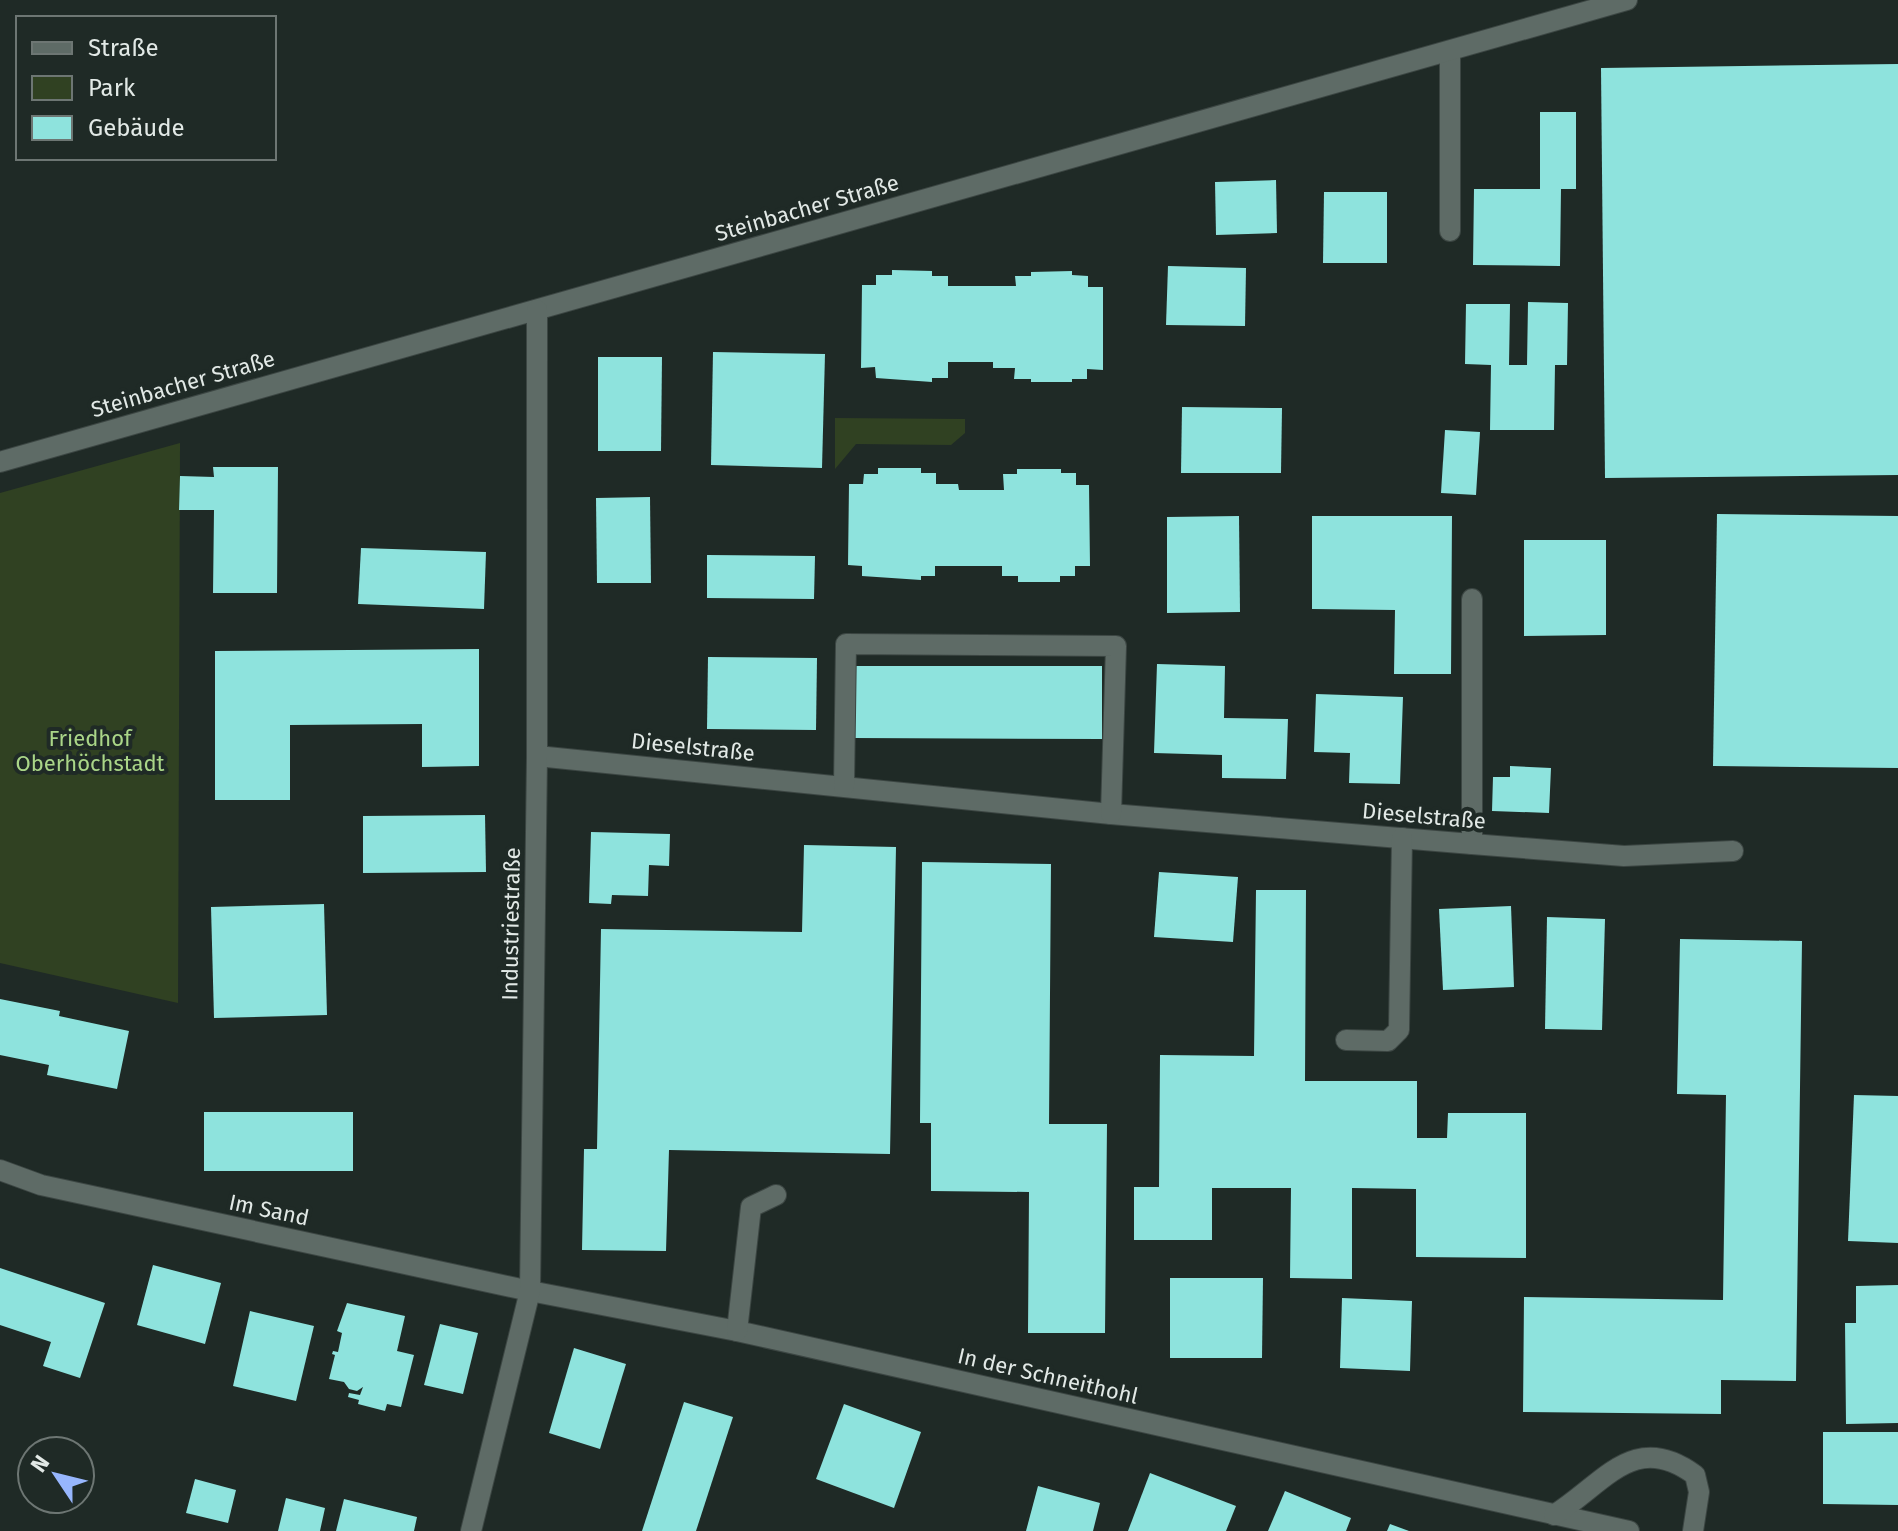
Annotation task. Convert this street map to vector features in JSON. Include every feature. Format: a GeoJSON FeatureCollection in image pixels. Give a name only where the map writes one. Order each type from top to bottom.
{"type":"FeatureCollection","features":[{"type":"Feature","properties":{"kind":"street","name":"Steinbacher Straße"},"geometry":{"type":"LineString","coordinates":[[0,462],[1627,0]]}},
{"type":"Feature","properties":{"kind":"street"},"geometry":{"type":"LineString","coordinates":[[1450,52],[1450,231]]}},
{"type":"Feature","properties":{"kind":"street","name":"Industriestraße"},"geometry":{"type":"LineString","coordinates":[[471,1531],[530,1291],[537,756],[537,310]]}},
{"type":"Feature","properties":{"kind":"street"},"geometry":{"type":"LineString","coordinates":[[1472,599],[1472,844]]}},
{"type":"Feature","properties":{"kind":"street"},"geometry":{"type":"LineString","coordinates":[[844,786],[846,644],[1116,646],[1111,814]]}},
{"type":"Feature","properties":{"kind":"street","name":"Dieselstraße"},"geometry":{"type":"LineString","coordinates":[[537,756],[1111,814],[1472,844],[1624,856],[1733,851]]}},
{"type":"Feature","properties":{"kind":"street"},"geometry":{"type":"LineString","coordinates":[[1346,1040],[1388,1041],[1399,1030],[1402,838]]}},
{"type":"Feature","properties":{"kind":"street","name":"Im Sand"},"geometry":{"type":"LineString","coordinates":[[0,1170],[41,1185],[530,1291]]}},
{"type":"Feature","properties":{"kind":"street"},"geometry":{"type":"LineString","coordinates":[[737,1331],[751,1207],[776,1195]]}},
{"type":"Feature","properties":{"kind":"street","name":"In der Schneithohl"},"geometry":{"type":"LineString","coordinates":[[530,1291],[737,1331],[1629,1531]]}},
{"type":"Feature","properties":{"kind":"street"},"geometry":{"type":"LineString","coordinates":[[1554,1515],[1581,1498],[1616,1468],[1642,1456],[1673,1459],[1695,1475],[1699,1492],[1693,1531]]}},
{"type":"Feature","properties":{"kind":"green space"},"geometry":{"type":"Polygon","coordinates":[[[835,418],[965,419],[965,433],[951,445],[856,444],[835,469],[835,418]]]}},
{"type":"Feature","properties":{"kind":"green space","name":"Friedhof Oberhöchstadt"},"geometry":{"type":"Polygon","coordinates":[[[180,443],[178,1003],[0,963],[0,493],[180,443]]]}},
{"type":"Feature","properties":{"kind":"building"},"geometry":{"type":"Polygon","coordinates":[[[1898,64],[1898,475],[1605,478],[1601,68],[1898,64]]]}},
{"type":"Feature","properties":{"kind":"building"},"geometry":{"type":"Polygon","coordinates":[[[1540,112],[1576,112],[1576,189],[1561,189],[1560,266],[1473,265],[1474,189],[1540,189],[1540,112]]]}},
{"type":"Feature","properties":{"kind":"building"},"geometry":{"type":"Polygon","coordinates":[[[1276,180],[1277,233],[1216,235],[1215,182],[1276,180]]]}},
{"type":"Feature","properties":{"kind":"building"},"geometry":{"type":"Polygon","coordinates":[[[1324,192],[1387,192],[1387,263],[1323,263],[1324,192]]]}},
{"type":"Feature","properties":{"kind":"building"},"geometry":{"type":"Polygon","coordinates":[[[1168,266],[1246,268],[1245,326],[1166,325],[1168,266]]]}},
{"type":"Feature","properties":{"kind":"building"},"geometry":{"type":"Polygon","coordinates":[[[892,270],[932,271],[932,276],[948,276],[948,286],[1016,286],[1015,276],[1031,276],[1031,272],[1072,271],[1072,275],[1088,276],[1088,287],[1103,287],[1103,370],[1087,369],[1087,379],[1072,379],[1072,382],[1031,382],[1031,379],[1014,379],[1015,368],[993,368],[993,362],[948,362],[948,378],[932,378],[932,382],[876,378],[875,367],[861,368],[862,285],[876,285],[876,275],[892,275],[892,270]]]}},
{"type":"Feature","properties":{"kind":"building"},"geometry":{"type":"Polygon","coordinates":[[[1528,302],[1568,303],[1567,365],[1555,365],[1554,430],[1490,430],[1491,365],[1465,364],[1466,304],[1510,304],[1509,365],[1527,365],[1528,302]]]}},
{"type":"Feature","properties":{"kind":"building"},"geometry":{"type":"Polygon","coordinates":[[[713,352],[825,354],[822,468],[711,465],[713,352]]]}},
{"type":"Feature","properties":{"kind":"building"},"geometry":{"type":"Polygon","coordinates":[[[598,357],[662,357],[661,451],[598,451],[598,357]]]}},
{"type":"Feature","properties":{"kind":"building"},"geometry":{"type":"Polygon","coordinates":[[[1182,407],[1282,408],[1281,473],[1181,473],[1182,407]]]}},
{"type":"Feature","properties":{"kind":"building"},"geometry":{"type":"Polygon","coordinates":[[[1445,430],[1480,432],[1476,495],[1441,493],[1445,430]]]}},
{"type":"Feature","properties":{"kind":"building"},"geometry":{"type":"Polygon","coordinates":[[[213,467],[278,467],[277,593],[213,593],[214,510],[179,510],[180,476],[214,477],[213,467]]]}},
{"type":"Feature","properties":{"kind":"building"},"geometry":{"type":"Polygon","coordinates":[[[878,468],[921,468],[921,473],[936,473],[936,484],[958,484],[959,490],[1004,490],[1003,474],[1017,474],[1017,469],[1061,469],[1061,473],[1076,473],[1076,485],[1089,485],[1090,566],[1075,566],[1075,576],[1060,576],[1060,582],[1018,582],[1018,576],[1002,576],[1002,566],[935,566],[935,576],[921,576],[921,580],[862,576],[862,566],[848,565],[849,484],[863,484],[864,474],[878,474],[878,468]]]}},
{"type":"Feature","properties":{"kind":"building"},"geometry":{"type":"Polygon","coordinates":[[[650,497],[651,583],[597,583],[596,498],[650,497]]]}},
{"type":"Feature","properties":{"kind":"building"},"geometry":{"type":"Polygon","coordinates":[[[1717,514],[1898,516],[1898,768],[1713,766],[1717,514]]]}},
{"type":"Feature","properties":{"kind":"building"},"geometry":{"type":"Polygon","coordinates":[[[1239,516],[1240,612],[1167,613],[1167,517],[1239,516]]]}},
{"type":"Feature","properties":{"kind":"building"},"geometry":{"type":"Polygon","coordinates":[[[1312,516],[1452,516],[1451,674],[1394,674],[1395,610],[1312,609],[1312,516]]]}},
{"type":"Feature","properties":{"kind":"building"},"geometry":{"type":"Polygon","coordinates":[[[1524,540],[1606,540],[1606,635],[1524,636],[1524,540]]]}},
{"type":"Feature","properties":{"kind":"building"},"geometry":{"type":"Polygon","coordinates":[[[361,548],[486,552],[484,609],[358,604],[361,548]]]}},
{"type":"Feature","properties":{"kind":"building"},"geometry":{"type":"Polygon","coordinates":[[[707,555],[815,556],[814,599],[707,598],[707,555]]]}},
{"type":"Feature","properties":{"kind":"building"},"geometry":{"type":"Polygon","coordinates":[[[479,649],[479,766],[422,767],[422,724],[290,725],[290,800],[215,800],[215,651],[479,649]]]}},
{"type":"Feature","properties":{"kind":"building"},"geometry":{"type":"Polygon","coordinates":[[[708,657],[817,658],[816,730],[707,729],[708,657]]]}},
{"type":"Feature","properties":{"kind":"building"},"geometry":{"type":"Polygon","coordinates":[[[1157,664],[1225,666],[1224,718],[1288,719],[1286,779],[1222,778],[1222,755],[1154,753],[1157,664]]]}},
{"type":"Feature","properties":{"kind":"building"},"geometry":{"type":"Polygon","coordinates":[[[853,666],[1102,666],[1102,739],[853,738],[853,666]]]}},
{"type":"Feature","properties":{"kind":"building"},"geometry":{"type":"Polygon","coordinates":[[[1316,694],[1403,697],[1400,784],[1349,783],[1350,753],[1314,752],[1316,694]]]}},
{"type":"Feature","properties":{"kind":"building"},"geometry":{"type":"Polygon","coordinates":[[[1510,766],[1551,768],[1549,813],[1492,811],[1493,777],[1510,777],[1510,766]]]}},
{"type":"Feature","properties":{"kind":"building"},"geometry":{"type":"Polygon","coordinates":[[[485,815],[486,872],[363,873],[363,816],[485,815]]]}},
{"type":"Feature","properties":{"kind":"building"},"geometry":{"type":"Polygon","coordinates":[[[591,832],[670,834],[669,866],[649,865],[648,896],[612,895],[611,904],[589,903],[591,832]]]}},
{"type":"Feature","properties":{"kind":"building"},"geometry":{"type":"Polygon","coordinates":[[[804,845],[896,847],[890,1154],[669,1150],[666,1251],[582,1250],[584,1149],[597,1149],[601,929],[802,932],[804,845]]]}},
{"type":"Feature","properties":{"kind":"building"},"geometry":{"type":"Polygon","coordinates":[[[922,862],[1051,864],[1049,1124],[1107,1124],[1105,1333],[1028,1333],[1029,1192],[931,1191],[931,1123],[920,1123],[922,862]]]}},
{"type":"Feature","properties":{"kind":"building"},"geometry":{"type":"Polygon","coordinates":[[[1159,872],[1238,877],[1233,942],[1154,937],[1159,872]]]}},
{"type":"Feature","properties":{"kind":"building"},"geometry":{"type":"Polygon","coordinates":[[[1256,890],[1306,890],[1305,1081],[1417,1081],[1417,1138],[1447,1138],[1448,1113],[1526,1113],[1526,1258],[1416,1257],[1416,1189],[1352,1188],[1352,1279],[1290,1278],[1291,1188],[1212,1188],[1212,1240],[1134,1240],[1134,1187],[1159,1187],[1160,1055],[1254,1056],[1256,890]]]}},
{"type":"Feature","properties":{"kind":"building"},"geometry":{"type":"Polygon","coordinates":[[[324,904],[327,1015],[214,1018],[211,907],[324,904]]]}},
{"type":"Feature","properties":{"kind":"building"},"geometry":{"type":"Polygon","coordinates":[[[1511,906],[1514,987],[1443,990],[1439,909],[1511,906]]]}},
{"type":"Feature","properties":{"kind":"building"},"geometry":{"type":"Polygon","coordinates":[[[1547,917],[1605,919],[1602,1030],[1545,1029],[1547,917]]]}},
{"type":"Feature","properties":{"kind":"building"},"geometry":{"type":"Polygon","coordinates":[[[1680,939],[1802,941],[1796,1381],[1721,1380],[1721,1414],[1523,1412],[1524,1297],[1723,1300],[1726,1095],[1677,1094],[1680,939]]]}},
{"type":"Feature","properties":{"kind":"building"},"geometry":{"type":"Polygon","coordinates":[[[0,999],[60,1011],[59,1016],[129,1031],[117,1089],[47,1075],[49,1065],[0,1055],[0,999]]]}},
{"type":"Feature","properties":{"kind":"building"},"geometry":{"type":"Polygon","coordinates":[[[1854,1095],[1898,1096],[1898,1243],[1848,1241],[1854,1095]]]}},
{"type":"Feature","properties":{"kind":"building"},"geometry":{"type":"Polygon","coordinates":[[[204,1112],[353,1112],[353,1171],[204,1171],[204,1112]]]}},
{"type":"Feature","properties":{"kind":"building"},"geometry":{"type":"Polygon","coordinates":[[[153,1265],[221,1283],[205,1344],[137,1325],[153,1265]]]}},
{"type":"Feature","properties":{"kind":"building"},"geometry":{"type":"Polygon","coordinates":[[[0,1268],[105,1303],[80,1378],[43,1366],[51,1342],[0,1325],[0,1268]]]}},
{"type":"Feature","properties":{"kind":"building"},"geometry":{"type":"Polygon","coordinates":[[[1170,1278],[1263,1278],[1262,1358],[1170,1358],[1170,1278]]]}},
{"type":"Feature","properties":{"kind":"building"},"geometry":{"type":"Polygon","coordinates":[[[1898,1285],[1898,1423],[1846,1424],[1845,1323],[1856,1323],[1856,1286],[1898,1285]]]}},
{"type":"Feature","properties":{"kind":"building"},"geometry":{"type":"Polygon","coordinates":[[[1342,1298],[1412,1301],[1410,1371],[1340,1368],[1342,1298]]]}},
{"type":"Feature","properties":{"kind":"building"},"geometry":{"type":"Polygon","coordinates":[[[347,1303],[405,1316],[397,1351],[414,1355],[401,1407],[387,1404],[385,1411],[358,1404],[359,1400],[348,1397],[349,1393],[360,1395],[363,1387],[357,1391],[349,1389],[344,1382],[329,1379],[335,1355],[332,1354],[333,1351],[338,1352],[342,1333],[337,1331],[347,1303]]]}},
{"type":"Feature","properties":{"kind":"building"},"geometry":{"type":"Polygon","coordinates":[[[250,1311],[314,1326],[296,1401],[233,1386],[250,1311]]]}},
{"type":"Feature","properties":{"kind":"building"},"geometry":{"type":"Polygon","coordinates":[[[440,1324],[478,1333],[463,1394],[424,1385],[440,1324]]]}},
{"type":"Feature","properties":{"kind":"building"},"geometry":{"type":"Polygon","coordinates":[[[574,1348],[626,1364],[600,1449],[549,1433],[574,1348]]]}},
{"type":"Feature","properties":{"kind":"building"},"geometry":{"type":"Polygon","coordinates":[[[684,1402],[733,1417],[696,1531],[642,1531],[684,1402]]]}},
{"type":"Feature","properties":{"kind":"building"},"geometry":{"type":"Polygon","coordinates":[[[844,1404],[921,1432],[894,1508],[816,1479],[844,1404]]]}},
{"type":"Feature","properties":{"kind":"building"},"geometry":{"type":"Polygon","coordinates":[[[1823,1432],[1898,1432],[1898,1505],[1823,1504],[1823,1432]]]}},
{"type":"Feature","properties":{"kind":"building"},"geometry":{"type":"Polygon","coordinates":[[[1150,1473],[1236,1506],[1226,1531],[1128,1531],[1150,1473]]]}},
{"type":"Feature","properties":{"kind":"building"},"geometry":{"type":"Polygon","coordinates":[[[195,1479],[236,1490],[228,1523],[186,1513],[195,1479]]]}},
{"type":"Feature","properties":{"kind":"building"},"geometry":{"type":"Polygon","coordinates":[[[1038,1486],[1100,1503],[1093,1531],[1026,1531],[1038,1486]]]}},
{"type":"Feature","properties":{"kind":"building"},"geometry":{"type":"Polygon","coordinates":[[[1285,1491],[1351,1518],[1346,1531],[1268,1531],[1285,1491]]]}},
{"type":"Feature","properties":{"kind":"building"},"geometry":{"type":"Polygon","coordinates":[[[286,1498],[325,1508],[320,1531],[278,1531],[286,1498]]]}},
{"type":"Feature","properties":{"kind":"building"},"geometry":{"type":"Polygon","coordinates":[[[344,1499],[417,1517],[414,1531],[336,1531],[344,1499]]]}},
{"type":"Feature","properties":{"kind":"building"},"geometry":{"type":"Polygon","coordinates":[[[1390,1524],[1409,1531],[1387,1531],[1390,1524]]]}}]}
